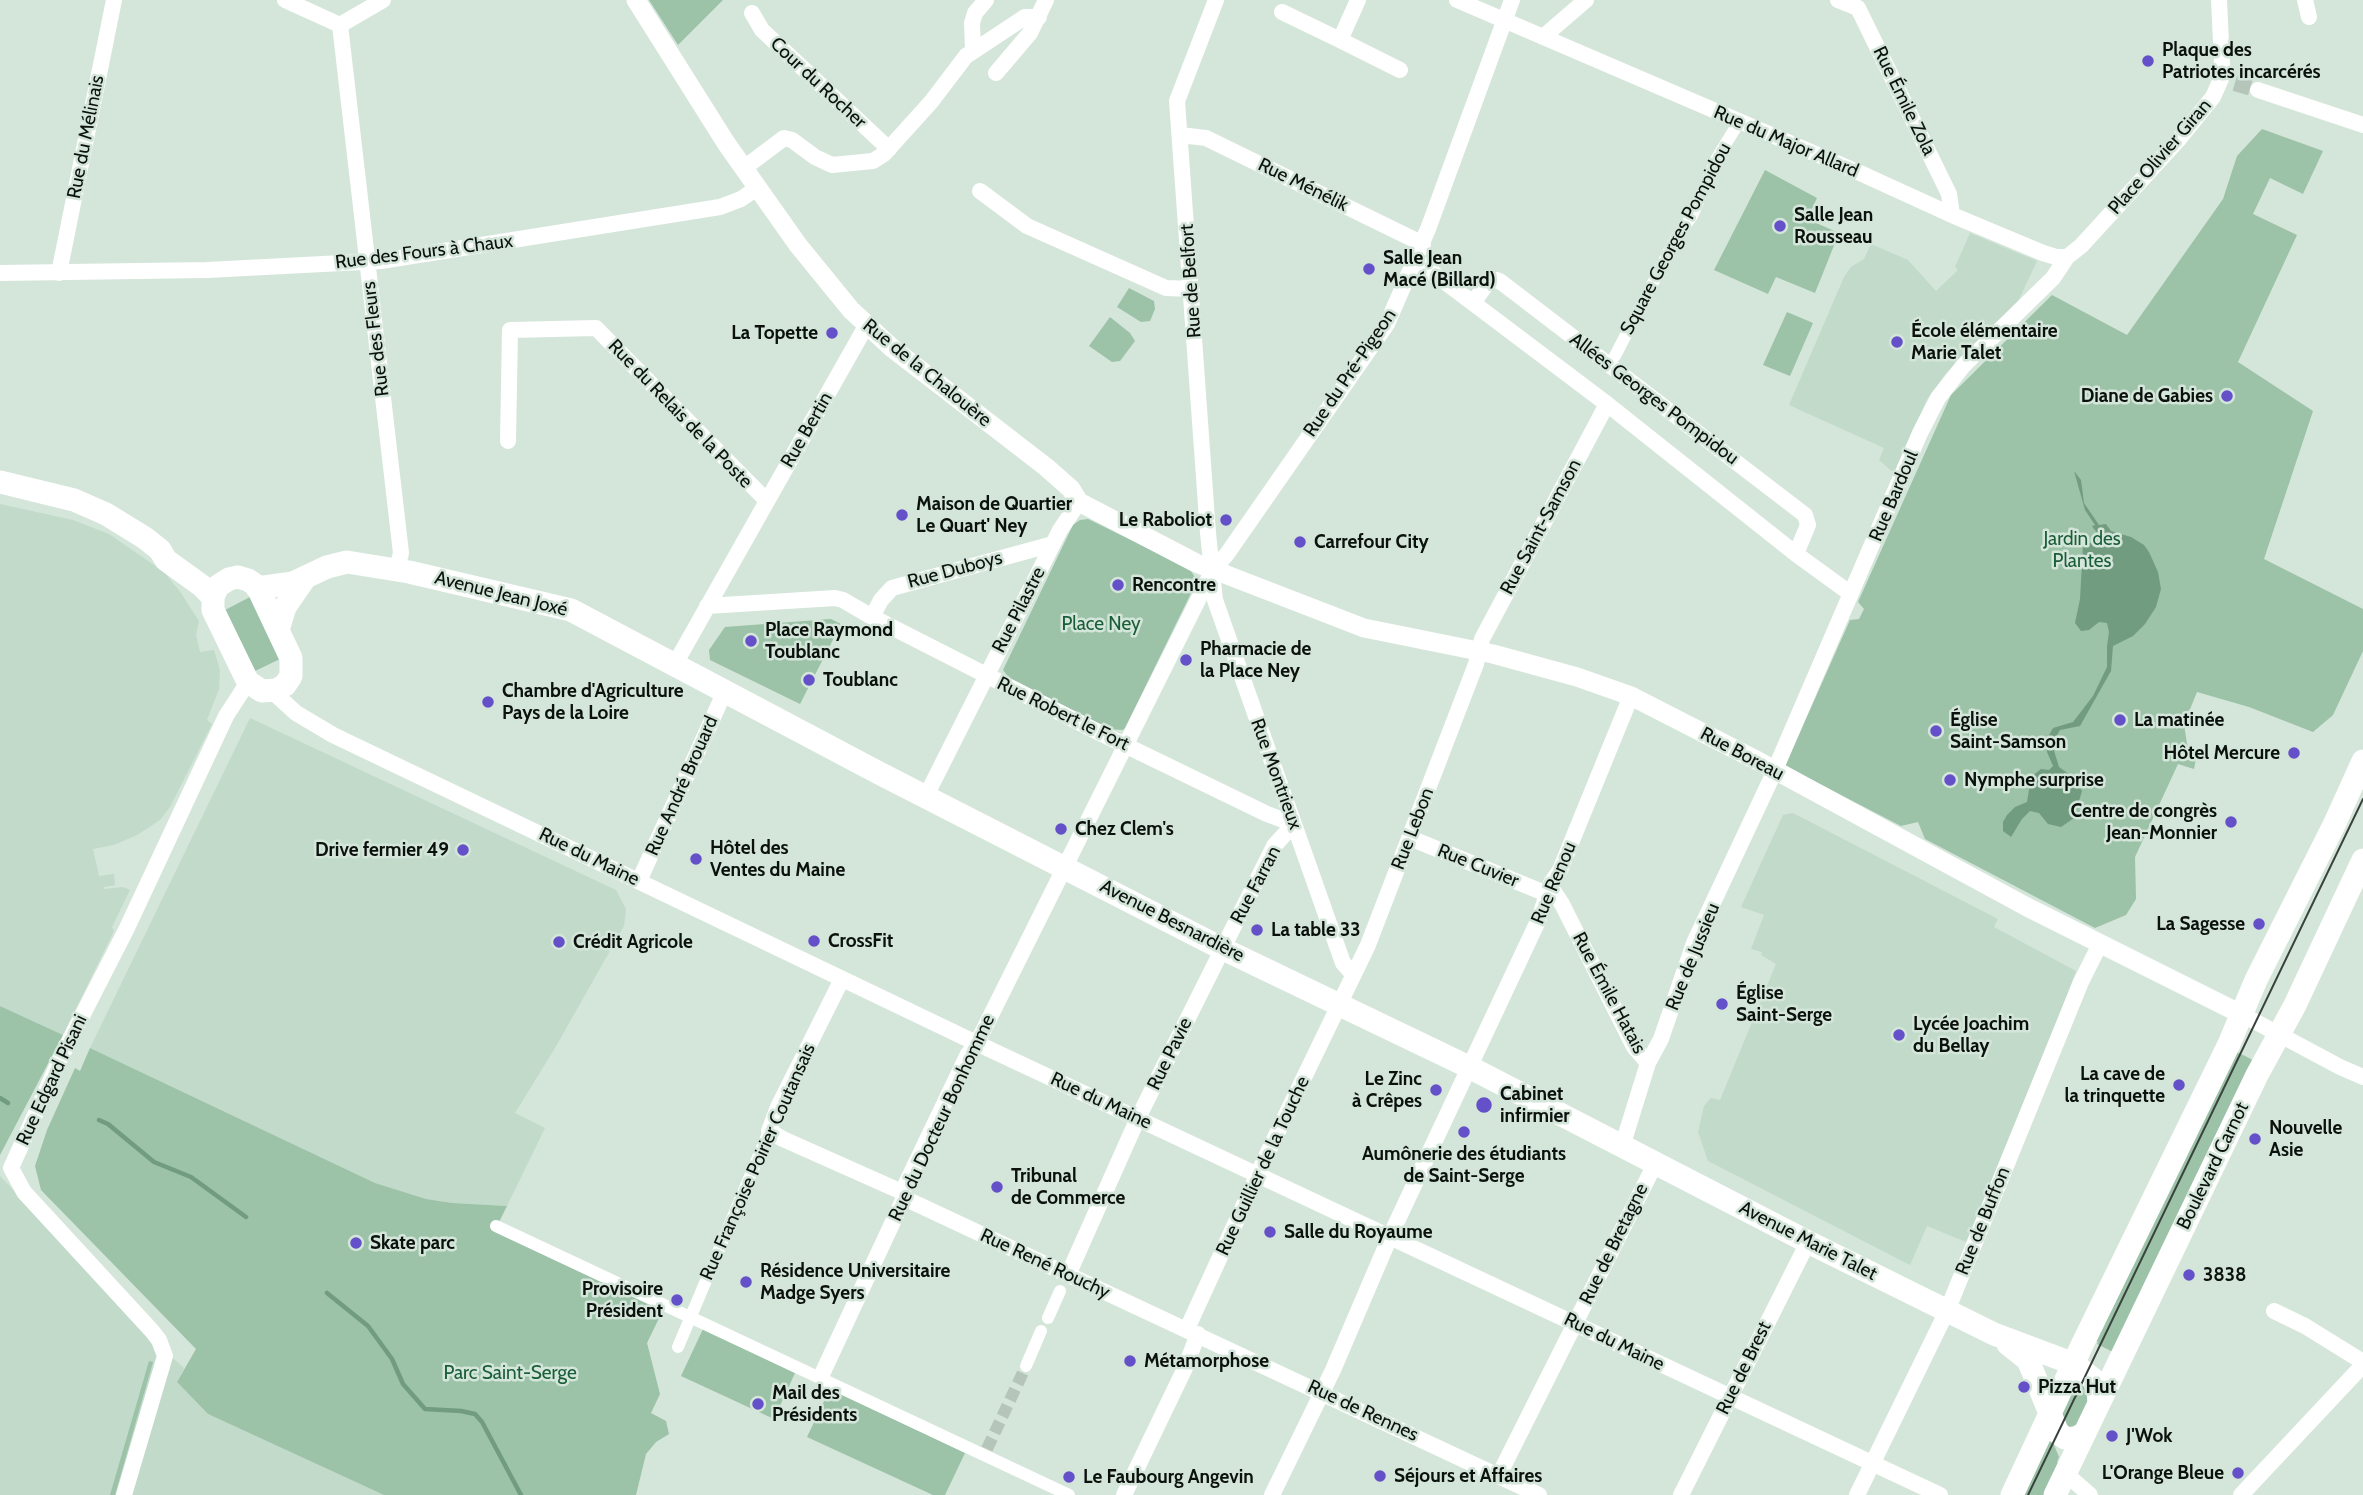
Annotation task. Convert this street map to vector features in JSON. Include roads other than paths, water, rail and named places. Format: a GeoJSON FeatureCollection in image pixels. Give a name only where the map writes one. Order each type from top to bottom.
{"type":"FeatureCollection","features":[{"type":"Feature","properties":{"kind":"main road"},"geometry":{"type":"LineString","coordinates":[[0,482],[64,497],[106,514],[134,530],[160,550],[166,560],[202,586],[218,590]]}},
{"type":"Feature","properties":{"kind":"main road","name":"Avenue Jean Joxé"},"geometry":{"type":"LineString","coordinates":[[257,588],[277,586],[305,578],[327,567],[347,562],[397,569],[570,610],[725,691]]}},
{"type":"Feature","properties":{"kind":"main road"},"geometry":{"type":"LineString","coordinates":[[232,578],[251,581],[257,588],[291,658],[293,669],[287,682],[272,691],[262,691],[248,682],[213,610],[218,590],[232,578]]}},
{"type":"Feature","properties":{"kind":"main road"},"geometry":{"type":"LineString","coordinates":[[278,630],[285,607],[305,578]]}},
{"type":"Feature","properties":{"kind":"main road","name":"Avenue Besnardière"},"geometry":{"type":"LineString","coordinates":[[725,691],[1223,948],[1471,1068],[1622,1147]]}},
{"type":"Feature","properties":{"kind":"main road","name":"Boulevard Carnot"},"geometry":{"type":"LineString","coordinates":[[2012,1495],[2363,761]]}},
{"type":"Feature","properties":{"kind":"main road","name":"Boulevard Carnot"},"geometry":{"type":"LineString","coordinates":[[2055,1495],[2065,1473],[2074,1436],[2099,1403],[2363,860]]}},
{"type":"Feature","properties":{"kind":"main road","name":"Avenue Marie Talet"},"geometry":{"type":"LineString","coordinates":[[1622,1147],[1994,1334],[2074,1364]]}},
{"type":"Feature","properties":{"kind":"main road","name":"Avenue Marie Talet"},"geometry":{"type":"LineString","coordinates":[[1994,1334],[2028,1360],[2058,1433],[2074,1436]]}},
{"type":"Feature","properties":{"kind":"main road"},"geometry":{"type":"LineString","coordinates":[[2074,1364],[2093,1380],[2098,1389],[2099,1403]]}},
{"type":"Feature","properties":{"kind":"street","name":"Rue du Mélinais"},"geometry":{"type":"LineString","coordinates":[[59,273],[114,0]]}},
{"type":"Feature","properties":{"kind":"street"},"geometry":{"type":"LineString","coordinates":[[285,0],[340,25],[383,0]]}},
{"type":"Feature","properties":{"kind":"street","name":"Rue de la Chalouère"},"geometry":{"type":"LineString","coordinates":[[636,0],[757,188],[811,263],[866,327],[1038,461],[1071,489],[1079,502],[1213,569]]}},
{"type":"Feature","properties":{"kind":"street"},"geometry":{"type":"LineString","coordinates":[[973,50],[972,23],[975,13],[986,0]]}},
{"type":"Feature","properties":{"kind":"street"},"geometry":{"type":"LineString","coordinates":[[996,73],[1030,33],[1046,0]]}},
{"type":"Feature","properties":{"kind":"street","name":"Rue de Belfort"},"geometry":{"type":"LineString","coordinates":[[1213,569],[1208,533],[1178,95],[1216,0]]}},
{"type":"Feature","properties":{"kind":"street"},"geometry":{"type":"LineString","coordinates":[[1340,40],[1358,0]]}},
{"type":"Feature","properties":{"kind":"street","name":"Rue du Major Allard"},"geometry":{"type":"LineString","coordinates":[[1457,0],[1952,215],[2043,253],[2067,257]]}},
{"type":"Feature","properties":{"kind":"street","name":"Rue du Pré-Pigeon"},"geometry":{"type":"LineString","coordinates":[[1125,745],[1213,569],[1227,554],[1387,324],[1423,244],[1512,0]]}},
{"type":"Feature","properties":{"kind":"street"},"geometry":{"type":"LineString","coordinates":[[1543,37],[1586,0]]}},
{"type":"Feature","properties":{"kind":"street","name":"Rue Émile Zola"},"geometry":{"type":"LineString","coordinates":[[1838,0],[1858,8],[1949,194],[1952,215]]}},
{"type":"Feature","properties":{"kind":"street","name":"Place Olivier Giran"},"geometry":{"type":"LineString","coordinates":[[2067,257],[2081,246],[2179,139],[2228,81],[2218,0]]}},
{"type":"Feature","properties":{"kind":"street"},"geometry":{"type":"LineString","coordinates":[[2305,0],[2309,17]]}},
{"type":"Feature","properties":{"kind":"street"},"geometry":{"type":"LineString","coordinates":[[1282,12],[1400,71]]}},
{"type":"Feature","properties":{"kind":"street","name":"Cour du Rocher"},"geometry":{"type":"LineString","coordinates":[[752,13],[762,30],[889,149]]}},
{"type":"Feature","properties":{"kind":"street"},"geometry":{"type":"LineString","coordinates":[[744,168],[784,138],[792,140],[815,157],[832,165],[873,161],[889,149],[931,102],[960,62],[973,50],[1025,17],[1039,17]]}},
{"type":"Feature","properties":{"kind":"street","name":"Rue des Fleurs"},"geometry":{"type":"LineString","coordinates":[[340,25],[401,553],[397,569]]}},
{"type":"Feature","properties":{"kind":"street"},"geometry":{"type":"LineString","coordinates":[[2258,90],[2363,125]]}},
{"type":"Feature","properties":{"kind":"street","name":"Square Georges Pompidou"},"geometry":{"type":"LineString","coordinates":[[1615,356],[1676,238],[1692,216],[1717,158],[1739,122]]}},
{"type":"Feature","properties":{"kind":"street","name":"Rue Ménélik"},"geometry":{"type":"LineString","coordinates":[[1180,135],[1206,138],[1423,244]]}},
{"type":"Feature","properties":{"kind":"street","name":"Rue des Fours à Chaux"},"geometry":{"type":"LineString","coordinates":[[0,273],[207,270],[367,262],[720,207],[741,199],[757,188]]}},
{"type":"Feature","properties":{"kind":"street"},"geometry":{"type":"LineString","coordinates":[[980,191],[1027,226],[1166,288],[1192,289]]}},
{"type":"Feature","properties":{"kind":"street","name":"Rue Bardoul"},"geometry":{"type":"LineString","coordinates":[[1773,770],[1920,433],[1944,390],[1963,366],[2053,278],[2067,257]]}},
{"type":"Feature","properties":{"kind":"street","name":"Allées Georges Pompidou"},"geometry":{"type":"LineString","coordinates":[[1416,260],[1608,404],[1796,554],[1851,594]]}},
{"type":"Feature","properties":{"kind":"street","name":"Allées Georges Pompidou"},"geometry":{"type":"LineString","coordinates":[[1473,303],[1488,282],[1502,282],[1805,515],[1808,525],[1796,554]]}},
{"type":"Feature","properties":{"kind":"street","name":"Rue Bertin"},"geometry":{"type":"LineString","coordinates":[[707,606],[866,327]]}},
{"type":"Feature","properties":{"kind":"street","name":"Rue du Relais de la Poste"},"geometry":{"type":"LineString","coordinates":[[508,442],[510,330],[596,328],[767,501]]}},
{"type":"Feature","properties":{"kind":"street","name":"Rue Saint-Samson"},"geometry":{"type":"LineString","coordinates":[[1479,652],[1488,628],[1608,404]]}},
{"type":"Feature","properties":{"kind":"street","name":"Rue Pilastre"},"geometry":{"type":"LineString","coordinates":[[926,796],[1052,544],[1070,512],[1079,502]]}},
{"type":"Feature","properties":{"kind":"street","name":"Rue Duboys"},"geometry":{"type":"LineString","coordinates":[[872,617],[881,600],[892,588],[1052,544]]}},
{"type":"Feature","properties":{"kind":"street","name":"Rue Boreau"},"geometry":{"type":"LineString","coordinates":[[1213,569],[1364,628],[1479,652],[1577,677],[1630,696],[2015,900],[2241,1014]]}},
{"type":"Feature","properties":{"kind":"street","name":"Rue Montrieux"},"geometry":{"type":"LineString","coordinates":[[1213,569],[1216,609],[1343,963],[1353,974]]}},
{"type":"Feature","properties":{"kind":"street","name":"Rue Robert le Fort"},"geometry":{"type":"LineString","coordinates":[[707,606],[835,598],[1125,745],[1267,814],[1294,824]]}},
{"type":"Feature","properties":{"kind":"street"},"geometry":{"type":"LineString","coordinates":[[675,664],[707,606]]}},
{"type":"Feature","properties":{"kind":"street","name":"Rue Lebon"},"geometry":{"type":"LineString","coordinates":[[1340,1004],[1368,945],[1479,652]]}},
{"type":"Feature","properties":{"kind":"street","name":"Rue Edgard Pisani"},"geometry":{"type":"LineString","coordinates":[[124,1495],[165,1356],[152,1331],[6,1170],[126,930],[226,716],[248,682]]}},
{"type":"Feature","properties":{"kind":"street","name":"Rue du Maine"},"geometry":{"type":"LineString","coordinates":[[272,691],[296,713],[332,735],[977,1043],[1940,1495]]}},
{"type":"Feature","properties":{"kind":"street","name":"Rue André Brouard"},"geometry":{"type":"LineString","coordinates":[[639,881],[725,691]]}},
{"type":"Feature","properties":{"kind":"street","name":"Rue Renou"},"geometry":{"type":"LineString","coordinates":[[1272,1495],[1333,1370],[1390,1236],[1538,921],[1548,890],[1560,870],[1630,696]]}},
{"type":"Feature","properties":{"kind":"street","name":"Rue du Docteur Bonhomme"},"geometry":{"type":"LineString","coordinates":[[823,1372],[968,1054],[977,1043],[1125,745]]}},
{"type":"Feature","properties":{"kind":"street","name":"Rue de Jussieu"},"geometry":{"type":"LineString","coordinates":[[1622,1147],[1648,1063],[1661,1039],[1694,943],[1773,770]]}},
{"type":"Feature","properties":{"kind":"street","name":"Rue Farran"},"geometry":{"type":"LineString","coordinates":[[1223,948],[1274,846],[1294,824]]}},
{"type":"Feature","properties":{"kind":"street","name":"Rue Cuvier"},"geometry":{"type":"LineString","coordinates":[[1410,838],[1548,890]]}},
{"type":"Feature","properties":{"kind":"street","name":"Rue Émile Hatais"},"geometry":{"type":"LineString","coordinates":[[1548,890],[1562,904],[1634,1047],[1648,1063]]}},
{"type":"Feature","properties":{"kind":"street","name":"Rue de Buffon"},"geometry":{"type":"LineString","coordinates":[[1857,1495],[1947,1311],[2081,982],[2100,944]]}},
{"type":"Feature","properties":{"kind":"street","name":"Rue Pavie"},"geometry":{"type":"LineString","coordinates":[[1068,1275],[1138,1118],[1223,948]]}},
{"type":"Feature","properties":{"kind":"street","name":"Rue Françoise Poirier Coutansais"},"geometry":{"type":"LineString","coordinates":[[678,1347],[778,1107],[842,979]]}},
{"type":"Feature","properties":{"kind":"street","name":"Rue Guillier de la Touche"},"geometry":{"type":"LineString","coordinates":[[1124,1495],[1185,1368],[1192,1331],[1258,1174],[1340,1004]]}},
{"type":"Feature","properties":{"kind":"street"},"geometry":{"type":"LineString","coordinates":[[2241,1014],[2363,1077]]}},
{"type":"Feature","properties":{"kind":"street","name":"Rue René Rouchy"},"geometry":{"type":"LineString","coordinates":[[769,1131],[1068,1275],[1192,1331]]}},
{"type":"Feature","properties":{"kind":"street","name":"Rue de Bretagne"},"geometry":{"type":"LineString","coordinates":[[1499,1475],[1655,1164]]}},
{"type":"Feature","properties":{"kind":"street"},"geometry":{"type":"LineString","coordinates":[[496,1227],[985,1452],[1069,1495]]}},
{"type":"Feature","properties":{"kind":"street","name":"Rue de Brest"},"geometry":{"type":"LineString","coordinates":[[1681,1495],[1808,1242]]}},
{"type":"Feature","properties":{"kind":"street"},"geometry":{"type":"LineString","coordinates":[[1048,1318],[1060,1292]]}},
{"type":"Feature","properties":{"kind":"street"},"geometry":{"type":"LineString","coordinates":[[2241,1495],[2363,1364],[2305,1326],[2274,1311]]}},
{"type":"Feature","properties":{"kind":"street"},"geometry":{"type":"LineString","coordinates":[[1026,1366],[1041,1331]]}},
{"type":"Feature","properties":{"kind":"street","name":"Rue de Rennes"},"geometry":{"type":"LineString","coordinates":[[1192,1331],[1539,1495]]}},
{"type":"Feature","properties":{"kind":"street"},"geometry":{"type":"LineString","coordinates":[[2065,1473],[2090,1495]]}},
{"type":"Feature","properties":{"kind":"waterway"},"geometry":{"type":"LineString","coordinates":[[0,1098],[8,1103]]}},
{"type":"Feature","properties":{"kind":"waterway"},"geometry":{"type":"LineString","coordinates":[[99,1120],[108,1124],[154,1162],[191,1177],[246,1217]]}},
{"type":"Feature","properties":{"kind":"waterway"},"geometry":{"type":"LineString","coordinates":[[327,1293],[368,1326],[392,1359],[403,1384],[425,1409],[475,1414],[482,1422],[521,1495]]}},
{"type":"Feature","properties":{"kind":"tunnel"},"geometry":{"type":"LineString","coordinates":[[2235,83],[2258,90]]}},
{"type":"Feature","properties":{"kind":"tunnel"},"geometry":{"type":"LineString","coordinates":[[987,1449],[1026,1366]]}},
{"type":"Feature","properties":{"kind":"tram line"},"geometry":{"type":"LineString","coordinates":[[2028,1495],[2363,799]]}},
{"type":"Feature","properties":{"kind":"place","name":"Plaque des Patriotes incarcérés"},"geometry":{"type":"Point","coordinates":[2148,61]}},
{"type":"Feature","properties":{"kind":"place","name":"Salle Jean Rousseau"},"geometry":{"type":"Point","coordinates":[1780,226]}},
{"type":"Feature","properties":{"kind":"place","name":"Salle Jean Macé (Billard)"},"geometry":{"type":"Point","coordinates":[1369,269]}},
{"type":"Feature","properties":{"kind":"place","name":"La Topette"},"geometry":{"type":"Point","coordinates":[832,333]}},
{"type":"Feature","properties":{"kind":"place","name":"École élémentaire Marie Talet"},"geometry":{"type":"Point","coordinates":[1897,342]}},
{"type":"Feature","properties":{"kind":"place","name":"Diane de Gabies"},"geometry":{"type":"Point","coordinates":[2227,396]}},
{"type":"Feature","properties":{"kind":"place","name":"Maison de Quartier Le Quart' Ney"},"geometry":{"type":"Point","coordinates":[902,515]}},
{"type":"Feature","properties":{"kind":"place","name":"Le Raboliot"},"geometry":{"type":"Point","coordinates":[1226,520]}},
{"type":"Feature","properties":{"kind":"place","name":"Carrefour City"},"geometry":{"type":"Point","coordinates":[1300,542]}},
{"type":"Feature","properties":{"kind":"place","name":"Rencontre"},"geometry":{"type":"Point","coordinates":[1118,585]}},
{"type":"Feature","properties":{"kind":"place","name":"Place Raymond Toublanc"},"geometry":{"type":"Point","coordinates":[751,641]}},
{"type":"Feature","properties":{"kind":"place","name":"Pharmacie de la Place Ney"},"geometry":{"type":"Point","coordinates":[1186,660]}},
{"type":"Feature","properties":{"kind":"place","name":"Toublanc"},"geometry":{"type":"Point","coordinates":[809,680]}},
{"type":"Feature","properties":{"kind":"place","name":"Chambre d'Agriculture Pays de la Loire"},"geometry":{"type":"Point","coordinates":[488,702]}},
{"type":"Feature","properties":{"kind":"place","name":"La matinée"},"geometry":{"type":"Point","coordinates":[2120,720]}},
{"type":"Feature","properties":{"kind":"place","name":"Église Saint-Samson"},"geometry":{"type":"Point","coordinates":[1936,731]}},
{"type":"Feature","properties":{"kind":"place","name":"Hôtel Mercure"},"geometry":{"type":"Point","coordinates":[2294,753]}},
{"type":"Feature","properties":{"kind":"place","name":"Nymphe surprise"},"geometry":{"type":"Point","coordinates":[1950,780]}},
{"type":"Feature","properties":{"kind":"place","name":"Centre de congrès Jean-Monnier"},"geometry":{"type":"Point","coordinates":[2231,822]}},
{"type":"Feature","properties":{"kind":"place","name":"Chez Clem's"},"geometry":{"type":"Point","coordinates":[1061,829]}},
{"type":"Feature","properties":{"kind":"place","name":"Drive fermier 49"},"geometry":{"type":"Point","coordinates":[463,850]}},
{"type":"Feature","properties":{"kind":"place","name":"Hôtel des Ventes du Maine"},"geometry":{"type":"Point","coordinates":[696,859]}},
{"type":"Feature","properties":{"kind":"place","name":"La Sagesse"},"geometry":{"type":"Point","coordinates":[2259,924]}},
{"type":"Feature","properties":{"kind":"place","name":"La table 33"},"geometry":{"type":"Point","coordinates":[1257,930]}},
{"type":"Feature","properties":{"kind":"place","name":"CrossFit"},"geometry":{"type":"Point","coordinates":[814,941]}},
{"type":"Feature","properties":{"kind":"place","name":"Crédit Agricole"},"geometry":{"type":"Point","coordinates":[559,942]}},
{"type":"Feature","properties":{"kind":"place","name":"Église Saint-Serge"},"geometry":{"type":"Point","coordinates":[1722,1004]}},
{"type":"Feature","properties":{"kind":"place","name":"Lycée Joachim du Bellay"},"geometry":{"type":"Point","coordinates":[1899,1035]}},
{"type":"Feature","properties":{"kind":"place","name":"La cave de la trinquette"},"geometry":{"type":"Point","coordinates":[2179,1085]}},
{"type":"Feature","properties":{"kind":"place","name":"Le Zinc à Crêpes"},"geometry":{"type":"Point","coordinates":[1436,1090]}},
{"type":"Feature","properties":{"kind":"place","name":"Cabinet infirmier"},"geometry":{"type":"Point","coordinates":[1484,1105]}},
{"type":"Feature","properties":{"kind":"place","name":"Aumônerie des étudiants de Saint-Serge"},"geometry":{"type":"Point","coordinates":[1464,1132]}},
{"type":"Feature","properties":{"kind":"place","name":"Nouvelle Asie"},"geometry":{"type":"Point","coordinates":[2255,1139]}},
{"type":"Feature","properties":{"kind":"place","name":"Tribunal de Commerce"},"geometry":{"type":"Point","coordinates":[997,1187]}},
{"type":"Feature","properties":{"kind":"place","name":"Salle du Royaume"},"geometry":{"type":"Point","coordinates":[1270,1232]}},
{"type":"Feature","properties":{"kind":"place","name":"Skate parc"},"geometry":{"type":"Point","coordinates":[356,1243]}},
{"type":"Feature","properties":{"kind":"place","name":"3838"},"geometry":{"type":"Point","coordinates":[2189,1275]}},
{"type":"Feature","properties":{"kind":"place","name":"Résidence Universitaire Madge Syers"},"geometry":{"type":"Point","coordinates":[746,1282]}},
{"type":"Feature","properties":{"kind":"place","name":"Provisoire Président"},"geometry":{"type":"Point","coordinates":[677,1300]}},
{"type":"Feature","properties":{"kind":"place","name":"Métamorphose"},"geometry":{"type":"Point","coordinates":[1130,1361]}},
{"type":"Feature","properties":{"kind":"place","name":"Pizza Hut"},"geometry":{"type":"Point","coordinates":[2024,1387]}},
{"type":"Feature","properties":{"kind":"place","name":"Mail des Présidents"},"geometry":{"type":"Point","coordinates":[758,1404]}},
{"type":"Feature","properties":{"kind":"place","name":"J'Wok"},"geometry":{"type":"Point","coordinates":[2112,1436]}},
{"type":"Feature","properties":{"kind":"place","name":"L'Orange Bleue"},"geometry":{"type":"Point","coordinates":[2238,1473]}},
{"type":"Feature","properties":{"kind":"place","name":"Séjours et Affaires"},"geometry":{"type":"Point","coordinates":[1380,1476]}},
{"type":"Feature","properties":{"kind":"place","name":"Le Faubourg Angevin"},"geometry":{"type":"Point","coordinates":[1069,1477]}},
{"type":"Feature","properties":{"kind":"park label","name":"Jardin des Plantes"},"geometry":{"type":"Point","coordinates":[2082,550]}},
{"type":"Feature","properties":{"kind":"park label","name":"Place Ney"},"geometry":{"type":"Point","coordinates":[1101,624]}},
{"type":"Feature","properties":{"kind":"park label","name":"Parc Saint-Serge"},"geometry":{"type":"Point","coordinates":[510,1373]}}]}
